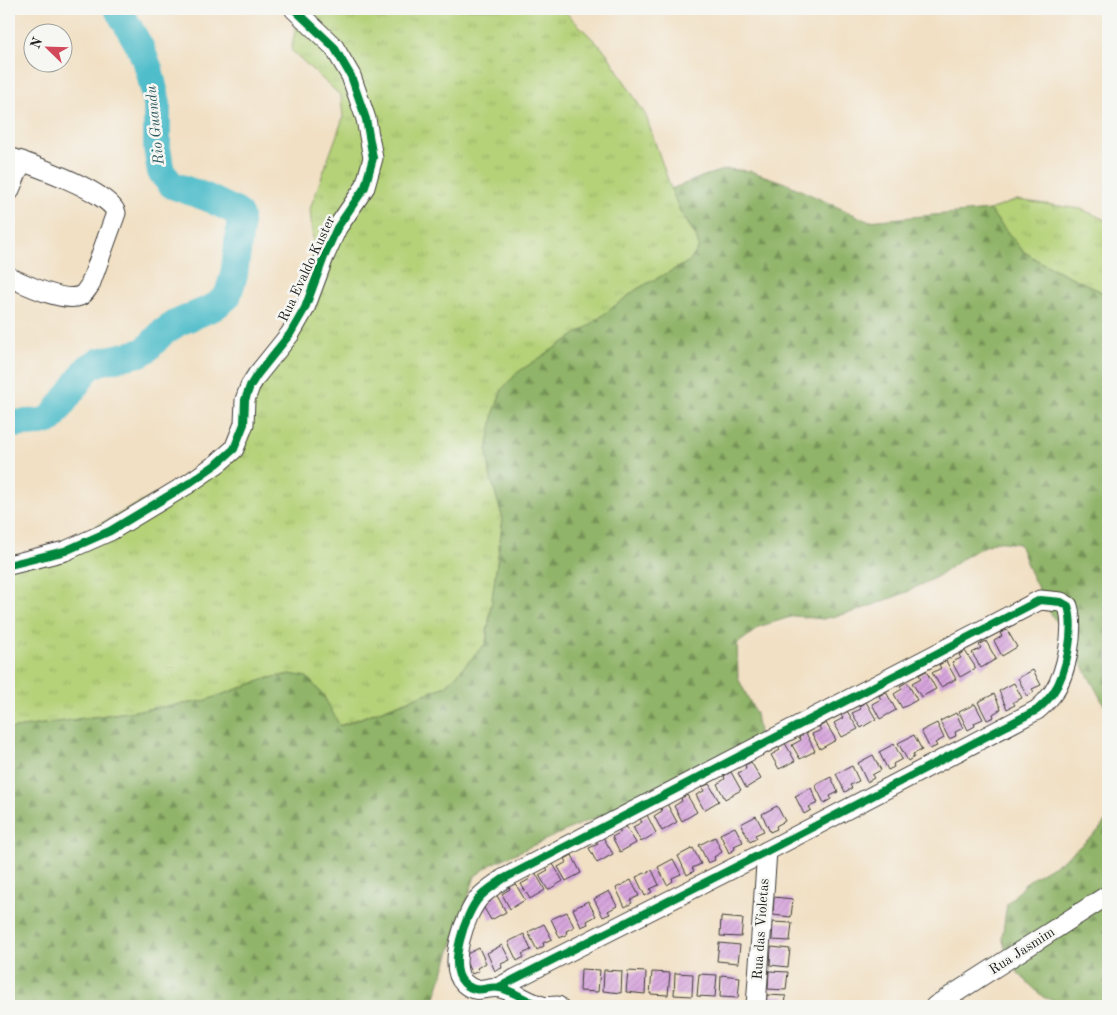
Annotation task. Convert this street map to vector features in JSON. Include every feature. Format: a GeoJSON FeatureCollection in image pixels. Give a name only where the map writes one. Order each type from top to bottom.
{"type":"FeatureCollection","features":[{"type":"Feature","properties":{"kind":"street","name":"Rua Evaldo Kuster"},"geometry":{"type":"LineString","coordinates":[[9,566],[65,551],[110,531],[188,484],[234,449],[244,424],[246,400],[250,386],[290,334],[305,308],[324,257],[338,228],[365,187],[373,158],[366,119],[351,76],[334,46],[294,9]]}},
{"type":"Feature","properties":{"kind":"street"},"geometry":{"type":"LineString","coordinates":[[9,192],[15,159],[85,188],[106,199],[115,209],[116,217],[90,285],[80,296],[65,297],[9,277]]}},
{"type":"Feature","properties":{"kind":"street"},"geometry":{"type":"LineString","coordinates":[[1040,600],[1061,602],[1068,606],[1070,612],[1070,634],[1061,678],[1054,692],[1037,710],[767,851],[499,987],[482,991],[472,989],[458,977],[457,966],[460,944],[470,912],[478,898],[486,890],[503,879],[1040,600]]}},
{"type":"Feature","properties":{"kind":"street","name":"Rua das Violetas"},"geometry":{"type":"LineString","coordinates":[[756,1006],[767,851]]}},
{"type":"Feature","properties":{"kind":"street","name":"Rua Jasmim"},"geometry":{"type":"LineString","coordinates":[[935,1006],[1108,895]]}},
{"type":"Feature","properties":{"kind":"street"},"geometry":{"type":"LineString","coordinates":[[499,987],[542,1006],[558,1006]]}},
{"type":"Feature","properties":{"kind":"green space"},"geometry":{"type":"Polygon","coordinates":[[[300,9],[562,9],[606,52],[646,116],[671,189],[680,211],[696,236],[699,247],[690,261],[637,289],[590,325],[490,475],[503,519],[486,643],[446,686],[339,726],[323,695],[307,678],[290,674],[265,679],[204,701],[9,729],[9,562],[39,556],[187,478],[226,452],[238,426],[293,328],[315,263],[310,209],[343,118],[341,96],[291,50],[300,9]]]}},
{"type":"Feature","properties":{"kind":"green space"},"geometry":{"type":"Polygon","coordinates":[[[727,169],[750,171],[785,183],[868,221],[989,210],[1023,251],[1040,262],[1108,295],[1108,712],[1072,646],[1049,611],[1019,544],[996,541],[967,555],[940,575],[907,592],[857,611],[823,619],[794,616],[761,626],[737,644],[738,678],[756,714],[759,733],[751,747],[655,796],[587,821],[492,864],[475,876],[432,1006],[9,1006],[9,729],[204,701],[265,679],[290,674],[307,677],[323,695],[340,726],[446,686],[486,643],[503,519],[490,475],[487,450],[494,412],[502,389],[518,372],[590,325],[637,289],[690,261],[699,247],[696,236],[680,211],[671,189],[727,169]]]}},
{"type":"Feature","properties":{"kind":"green space"},"geometry":{"type":"Polygon","coordinates":[[[1017,200],[1081,209],[1108,221],[1108,295],[1040,262],[1023,251],[989,210],[1017,200]]]}},
{"type":"Feature","properties":{"kind":"green space"},"geometry":{"type":"Polygon","coordinates":[[[1108,818],[1108,1003],[1107,1006],[1069,1006],[1043,997],[1019,974],[1009,959],[1002,938],[1007,904],[1028,881],[1065,859],[1098,831],[1108,818]]]}},
{"type":"Feature","properties":{"kind":"building"},"geometry":{"type":"Polygon","coordinates":[[[1007,630],[1017,647],[1002,656],[994,641],[1002,636],[1000,633],[1007,630]]]}},
{"type":"Feature","properties":{"kind":"building"},"geometry":{"type":"Polygon","coordinates":[[[986,641],[996,659],[981,668],[972,653],[981,648],[979,645],[986,641]]]}},
{"type":"Feature","properties":{"kind":"building"},"geometry":{"type":"Polygon","coordinates":[[[965,651],[976,668],[960,677],[952,662],[961,658],[959,655],[965,651]]]}},
{"type":"Feature","properties":{"kind":"building"},"geometry":{"type":"Polygon","coordinates":[[[946,661],[956,679],[941,687],[932,673],[941,668],[939,665],[946,661]]]}},
{"type":"Feature","properties":{"kind":"building"},"geometry":{"type":"Polygon","coordinates":[[[1033,670],[1041,685],[1032,689],[1034,692],[1027,696],[1018,678],[1033,670]]]}},
{"type":"Feature","properties":{"kind":"building"},"geometry":{"type":"Polygon","coordinates":[[[926,671],[936,689],[921,697],[912,683],[921,678],[919,675],[926,671]]]}},
{"type":"Feature","properties":{"kind":"building"},"geometry":{"type":"Polygon","coordinates":[[[907,682],[917,700],[902,708],[894,694],[902,689],[900,686],[907,682]]]}},
{"type":"Feature","properties":{"kind":"building"},"geometry":{"type":"Polygon","coordinates":[[[1014,683],[1022,698],[1013,702],[1015,705],[1007,709],[999,691],[1014,683]]]}},
{"type":"Feature","properties":{"kind":"building"},"geometry":{"type":"Polygon","coordinates":[[[886,692],[896,710],[880,719],[872,704],[881,699],[879,696],[886,692]]]}},
{"type":"Feature","properties":{"kind":"building"},"geometry":{"type":"Polygon","coordinates":[[[994,694],[1001,709],[993,714],[994,717],[987,720],[978,702],[994,694]]]}},
{"type":"Feature","properties":{"kind":"building"},"geometry":{"type":"Polygon","coordinates":[[[866,702],[876,719],[861,728],[852,713],[861,709],[859,706],[866,702]]]}},
{"type":"Feature","properties":{"kind":"building"},"geometry":{"type":"Polygon","coordinates":[[[975,704],[983,719],[974,723],[975,726],[968,730],[959,712],[975,704]]]}},
{"type":"Feature","properties":{"kind":"building"},"geometry":{"type":"Polygon","coordinates":[[[847,711],[858,729],[842,737],[834,723],[843,718],[841,715],[847,711]]]}},
{"type":"Feature","properties":{"kind":"building"},"geometry":{"type":"Polygon","coordinates":[[[956,713],[963,728],[955,732],[956,736],[949,739],[940,721],[956,713]]]}},
{"type":"Feature","properties":{"kind":"building"},"geometry":{"type":"Polygon","coordinates":[[[826,723],[836,740],[820,749],[812,734],[821,730],[819,727],[826,723]]]}},
{"type":"Feature","properties":{"kind":"building"},"geometry":{"type":"Polygon","coordinates":[[[937,723],[944,738],[935,743],[937,746],[930,749],[921,731],[937,723]]]}},
{"type":"Feature","properties":{"kind":"building"},"geometry":{"type":"Polygon","coordinates":[[[806,733],[815,751],[800,759],[792,745],[801,740],[799,737],[806,733]]]}},
{"type":"Feature","properties":{"kind":"building"},"geometry":{"type":"Polygon","coordinates":[[[914,735],[922,750],[913,754],[914,757],[908,761],[898,743],[914,735]]]}},
{"type":"Feature","properties":{"kind":"building"},"geometry":{"type":"Polygon","coordinates":[[[785,743],[795,761],[779,769],[771,755],[780,750],[778,747],[785,743]]]}},
{"type":"Feature","properties":{"kind":"building"},"geometry":{"type":"Polygon","coordinates":[[[894,744],[902,759],[893,764],[894,767],[888,770],[879,752],[894,744]]]}},
{"type":"Feature","properties":{"kind":"building"},"geometry":{"type":"Polygon","coordinates":[[[873,755],[881,770],[872,775],[874,778],[867,782],[858,763],[873,755]]]}},
{"type":"Feature","properties":{"kind":"building"},"geometry":{"type":"Polygon","coordinates":[[[751,762],[761,779],[746,788],[738,773],[746,769],[745,765],[751,762]]]}},
{"type":"Feature","properties":{"kind":"building"},"geometry":{"type":"Polygon","coordinates":[[[852,766],[859,781],[850,785],[852,788],[845,792],[836,774],[852,766]]]}},
{"type":"Feature","properties":{"kind":"building"},"geometry":{"type":"Polygon","coordinates":[[[731,772],[741,790],[725,799],[717,784],[725,779],[724,776],[731,772]]]}},
{"type":"Feature","properties":{"kind":"building"},"geometry":{"type":"Polygon","coordinates":[[[831,777],[838,792],[830,796],[831,799],[824,803],[815,785],[831,777]]]}},
{"type":"Feature","properties":{"kind":"building"},"geometry":{"type":"Polygon","coordinates":[[[709,784],[719,801],[704,810],[696,795],[704,791],[702,787],[709,784]]]}},
{"type":"Feature","properties":{"kind":"building"},"geometry":{"type":"Polygon","coordinates":[[[811,788],[818,803],[809,807],[811,810],[804,814],[795,796],[811,788]]]}},
{"type":"Feature","properties":{"kind":"building"},"geometry":{"type":"Polygon","coordinates":[[[687,795],[697,812],[682,821],[674,806],[682,801],[681,798],[687,795]]]}},
{"type":"Feature","properties":{"kind":"building"},"geometry":{"type":"Polygon","coordinates":[[[667,804],[677,822],[662,831],[654,816],[662,811],[661,808],[667,804]]]}},
{"type":"Feature","properties":{"kind":"building"},"geometry":{"type":"Polygon","coordinates":[[[777,806],[785,821],[776,826],[777,829],[770,832],[762,814],[777,806]]]}},
{"type":"Feature","properties":{"kind":"building"},"geometry":{"type":"Polygon","coordinates":[[[647,815],[656,833],[641,842],[633,827],[642,822],[640,819],[647,815]]]}},
{"type":"Feature","properties":{"kind":"building"},"geometry":{"type":"Polygon","coordinates":[[[756,816],[764,831],[755,835],[757,838],[750,842],[741,824],[756,816]]]}},
{"type":"Feature","properties":{"kind":"building"},"geometry":{"type":"Polygon","coordinates":[[[626,826],[636,843],[620,852],[612,837],[621,832],[619,829],[626,826]]]}},
{"type":"Feature","properties":{"kind":"building"},"geometry":{"type":"Polygon","coordinates":[[[735,827],[743,842],[734,846],[735,849],[729,853],[720,834],[735,827]]]}},
{"type":"Feature","properties":{"kind":"building"},"geometry":{"type":"Polygon","coordinates":[[[603,837],[613,854],[597,863],[589,848],[598,844],[596,840],[603,837]]]}},
{"type":"Feature","properties":{"kind":"building"},"geometry":{"type":"Polygon","coordinates":[[[715,837],[722,852],[714,857],[715,860],[708,863],[699,845],[715,837]]]}},
{"type":"Feature","properties":{"kind":"building"},"geometry":{"type":"Polygon","coordinates":[[[693,848],[701,864],[692,868],[694,871],[687,875],[678,856],[693,848]]]}},
{"type":"Feature","properties":{"kind":"building"},"geometry":{"type":"Polygon","coordinates":[[[572,855],[581,873],[566,881],[558,867],[567,862],[565,859],[572,855]]]}},
{"type":"Feature","properties":{"kind":"building"},"geometry":{"type":"Polygon","coordinates":[[[673,859],[681,874],[672,878],[673,881],[667,885],[658,867],[673,859]]]}},
{"type":"Feature","properties":{"kind":"building"},"geometry":{"type":"Polygon","coordinates":[[[553,864],[563,881],[548,890],[539,875],[548,870],[546,867],[553,864]]]}},
{"type":"Feature","properties":{"kind":"building"},"geometry":{"type":"Polygon","coordinates":[[[652,870],[659,885],[650,889],[652,892],[645,896],[636,877],[652,870]]]}},
{"type":"Feature","properties":{"kind":"building"},"geometry":{"type":"Polygon","coordinates":[[[535,872],[545,890],[530,899],[521,884],[530,879],[528,876],[535,872]]]}},
{"type":"Feature","properties":{"kind":"building"},"geometry":{"type":"Polygon","coordinates":[[[631,880],[639,896],[630,900],[632,903],[625,907],[616,888],[631,880]]]}},
{"type":"Feature","properties":{"kind":"building"},"geometry":{"type":"Polygon","coordinates":[[[515,883],[525,900],[510,909],[502,894],[510,889],[509,886],[515,883]]]}},
{"type":"Feature","properties":{"kind":"building"},"geometry":{"type":"Polygon","coordinates":[[[609,891],[617,906],[608,911],[610,914],[603,917],[594,899],[609,891]]]}},
{"type":"Feature","properties":{"kind":"building"},"geometry":{"type":"Polygon","coordinates":[[[496,894],[506,912],[491,920],[483,906],[491,901],[490,898],[496,894]]]}},
{"type":"Feature","properties":{"kind":"building"},"geometry":{"type":"Polygon","coordinates":[[[774,897],[793,899],[791,917],[773,915],[774,897]]]}},
{"type":"Feature","properties":{"kind":"building"},"geometry":{"type":"Polygon","coordinates":[[[588,901],[596,916],[587,921],[588,924],[581,927],[573,909],[588,901]]]}},
{"type":"Feature","properties":{"kind":"building"},"geometry":{"type":"Polygon","coordinates":[[[567,912],[574,927],[566,931],[567,934],[560,938],[551,919],[567,912]]]}},
{"type":"Feature","properties":{"kind":"building"},"geometry":{"type":"Polygon","coordinates":[[[721,917],[743,919],[741,937],[720,936],[721,917]]]}},
{"type":"Feature","properties":{"kind":"building"},"geometry":{"type":"Polygon","coordinates":[[[773,922],[792,923],[790,941],[772,940],[773,922]]]}},
{"type":"Feature","properties":{"kind":"building"},"geometry":{"type":"Polygon","coordinates":[[[544,924],[552,939],[543,943],[544,946],[537,950],[528,932],[544,924]]]}},
{"type":"Feature","properties":{"kind":"building"},"geometry":{"type":"Polygon","coordinates":[[[524,934],[531,950],[522,954],[524,957],[517,961],[508,942],[524,934]]]}},
{"type":"Feature","properties":{"kind":"building"},"geometry":{"type":"Polygon","coordinates":[[[719,943],[740,945],[738,963],[717,961],[719,943]]]}},
{"type":"Feature","properties":{"kind":"building"},"geometry":{"type":"Polygon","coordinates":[[[502,945],[510,960],[501,964],[502,968],[495,971],[487,953],[502,945]]]}},
{"type":"Feature","properties":{"kind":"building"},"geometry":{"type":"Polygon","coordinates":[[[771,947],[790,949],[788,967],[770,965],[771,947]]]}},
{"type":"Feature","properties":{"kind":"building"},"geometry":{"type":"Polygon","coordinates":[[[479,948],[486,963],[477,968],[479,971],[472,974],[463,956],[479,948]]]}},
{"type":"Feature","properties":{"kind":"building"},"geometry":{"type":"Polygon","coordinates":[[[581,969],[600,970],[598,992],[580,991],[581,969]]]}},
{"type":"Feature","properties":{"kind":"building"},"geometry":{"type":"Polygon","coordinates":[[[604,970],[622,971],[621,993],[603,991],[604,970]]]}},
{"type":"Feature","properties":{"kind":"building"},"geometry":{"type":"Polygon","coordinates":[[[628,971],[646,972],[645,994],[626,992],[628,971]]]}},
{"type":"Feature","properties":{"kind":"building"},"geometry":{"type":"Polygon","coordinates":[[[769,971],[788,972],[786,990],[768,989],[769,971]]]}},
{"type":"Feature","properties":{"kind":"building"},"geometry":{"type":"Polygon","coordinates":[[[652,972],[670,973],[668,995],[650,994],[652,972]]]}},
{"type":"Feature","properties":{"kind":"building"},"geometry":{"type":"Polygon","coordinates":[[[675,973],[693,974],[692,996],[674,995],[675,973]]]}},
{"type":"Feature","properties":{"kind":"building"},"geometry":{"type":"Polygon","coordinates":[[[699,974],[717,975],[715,997],[697,996],[699,974]]]}},
{"type":"Feature","properties":{"kind":"building"},"geometry":{"type":"Polygon","coordinates":[[[721,975],[740,977],[738,998],[720,997],[721,975]]]}},
{"type":"Feature","properties":{"kind":"building"},"geometry":{"type":"Polygon","coordinates":[[[767,995],[786,996],[785,1006],[766,1006],[767,995]]]}},
{"type":"Feature","properties":{"kind":"waterway","name":"Rio Guandu"},"geometry":{"type":"LineString","coordinates":[[9,424],[41,422],[51,419],[88,368],[98,362],[140,353],[147,349],[162,333],[177,323],[214,307],[227,297],[234,275],[240,217],[237,212],[206,197],[172,185],[161,172],[157,148],[157,103],[149,69],[140,47],[118,9]]}},
{"type":"Feature","properties":{"kind":"cycle path"},"geometry":{"type":"LineString","coordinates":[[9,565],[65,551],[110,531],[188,484],[234,449],[244,424],[245,400],[250,386],[290,334],[305,308],[337,228],[365,187],[373,158],[366,119],[351,76],[334,47],[294,9]]}},
{"type":"Feature","properties":{"kind":"cycle path"},"geometry":{"type":"LineString","coordinates":[[499,987],[767,851],[1037,710],[1053,693],[1066,663],[1071,626],[1068,606],[1061,602],[1040,600],[503,879],[488,890],[479,898],[468,916],[458,953],[457,965],[459,975],[464,983],[474,989],[500,988],[537,1004],[558,1006]]}}]}
